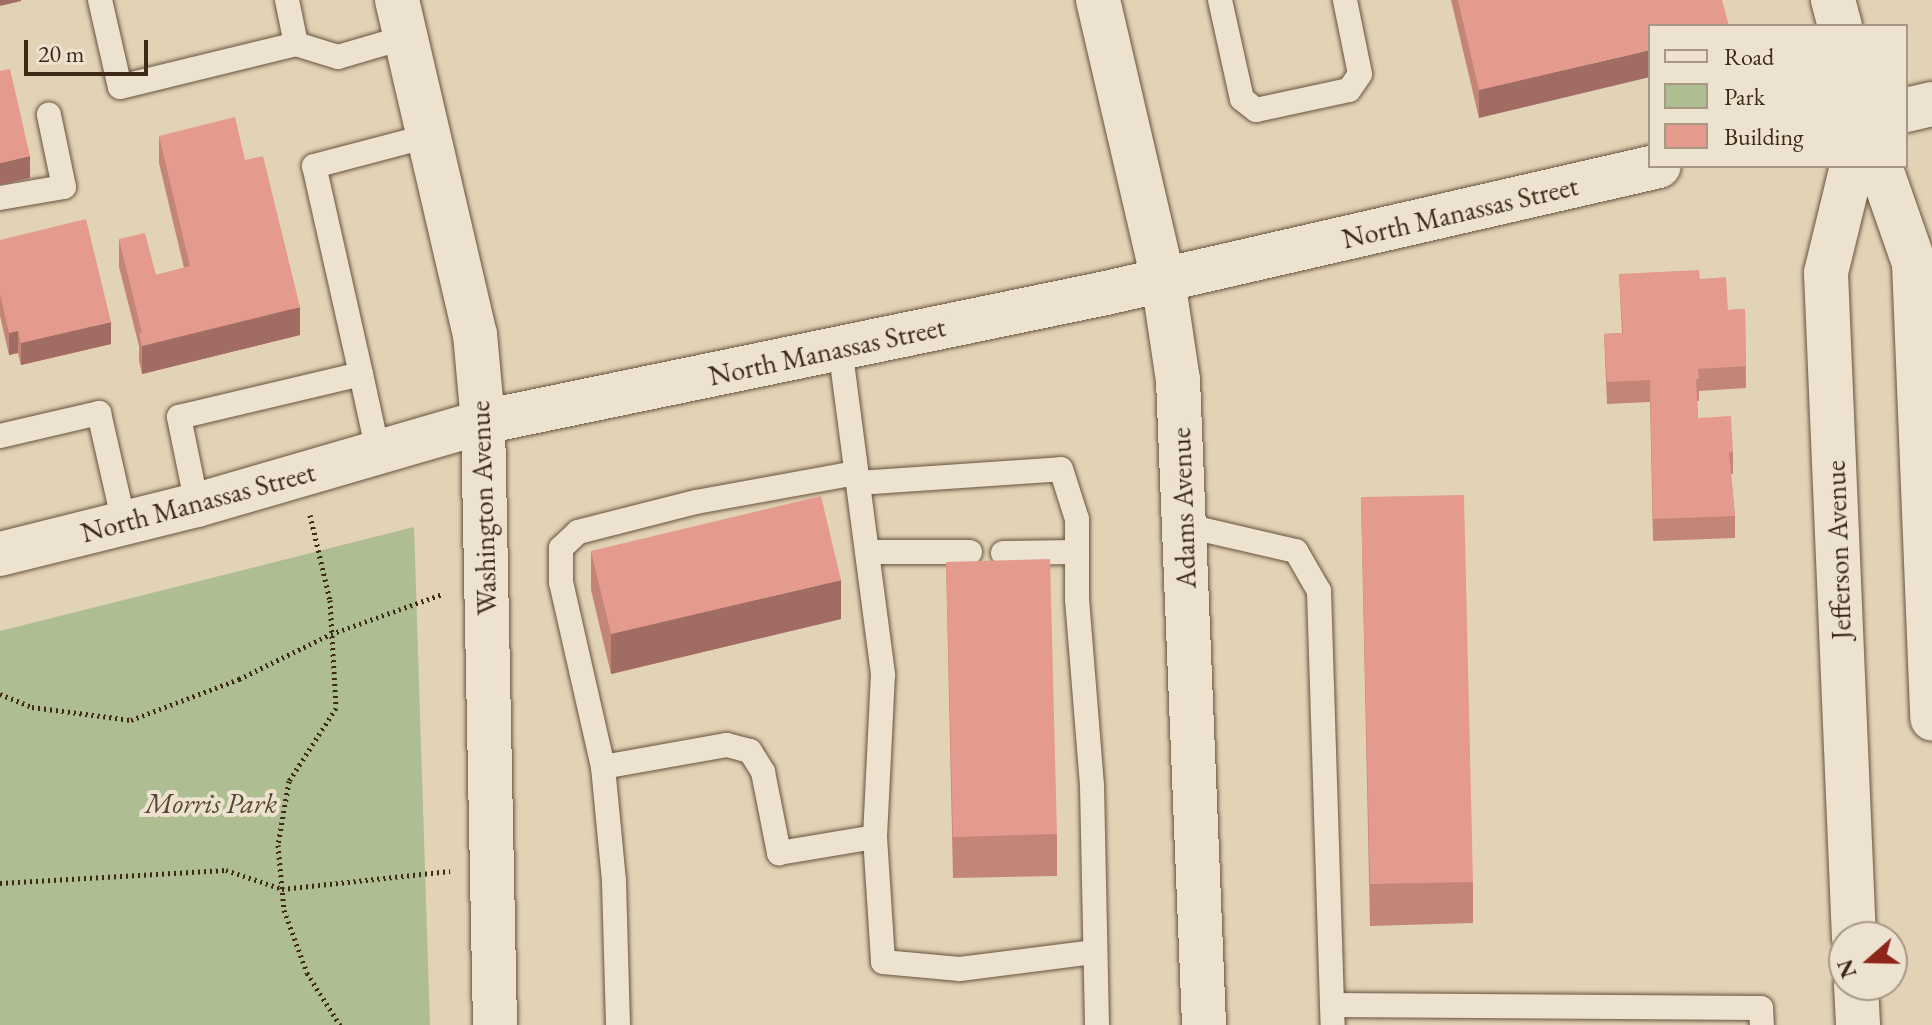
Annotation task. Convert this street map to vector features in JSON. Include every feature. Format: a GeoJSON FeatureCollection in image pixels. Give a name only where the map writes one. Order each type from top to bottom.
{"type":"FeatureCollection","features":[{"type":"Feature","properties":{"kind":"main road","name":"Adams Avenue"},"geometry":{"type":"LineString","coordinates":[[1098,0],[1163,280],[1178,380],[1204,1025]]}},
{"type":"Feature","properties":{"kind":"main road"},"geometry":{"type":"LineString","coordinates":[[1833,0],[1839,24]]}},
{"type":"Feature","properties":{"kind":"main road","name":"Washington Avenue"},"geometry":{"type":"LineString","coordinates":[[401,18],[475,334],[483,422],[495,1025]]}},
{"type":"Feature","properties":{"kind":"main road"},"geometry":{"type":"LineString","coordinates":[[1908,110],[1932,104]]}},
{"type":"Feature","properties":{"kind":"main road","name":"North Manassas Street"},"geometry":{"type":"LineString","coordinates":[[0,554],[197,505],[483,422],[1163,280],[1650,168]]}},
{"type":"Feature","properties":{"kind":"main road","name":"Jefferson Avenue"},"geometry":{"type":"LineString","coordinates":[[1852,168],[1826,273],[1853,921]]}},
{"type":"Feature","properties":{"kind":"main road"},"geometry":{"type":"LineString","coordinates":[[1881,168],[1914,263],[1932,719]]}},
{"type":"Feature","properties":{"kind":"main road"},"geometry":{"type":"LineString","coordinates":[[1857,1001],[1858,1025]]}},
{"type":"Feature","properties":{"kind":"lane"},"geometry":{"type":"LineString","coordinates":[[100,0],[120,87],[296,44],[338,57],[401,18]]}},
{"type":"Feature","properties":{"kind":"lane"},"geometry":{"type":"LineString","coordinates":[[287,0],[296,44]]}},
{"type":"Feature","properties":{"kind":"lane"},"geometry":{"type":"LineString","coordinates":[[1220,0],[1242,99],[1256,110],[1349,90],[1360,74],[1345,0]]}},
{"type":"Feature","properties":{"kind":"lane"},"geometry":{"type":"LineString","coordinates":[[0,198],[64,187],[49,115]]}},
{"type":"Feature","properties":{"kind":"lane"},"geometry":{"type":"LineString","coordinates":[[378,452],[314,166],[428,136]]}},
{"type":"Feature","properties":{"kind":"lane"},"geometry":{"type":"LineString","coordinates":[[840,348],[883,674],[875,837],[883,962],[960,969],[1095,952]]}},
{"type":"Feature","properties":{"kind":"lane"},"geometry":{"type":"LineString","coordinates":[[197,505],[179,417],[361,374]]}},
{"type":"Feature","properties":{"kind":"lane"},"geometry":{"type":"LineString","coordinates":[[0,436],[99,413],[124,523]]}},
{"type":"Feature","properties":{"kind":"lane"},"geometry":{"type":"LineString","coordinates":[[618,1025],[614,881],[603,767],[561,582],[561,548],[578,532],[696,502],[857,478],[1061,469],[1077,519],[1092,786],[1097,1025]]}},
{"type":"Feature","properties":{"kind":"lane"},"geometry":{"type":"LineString","coordinates":[[1183,525],[1296,551],[1319,591],[1332,1015],[1761,1008],[1762,1025]]}},
{"type":"Feature","properties":{"kind":"lane"},"geometry":{"type":"LineString","coordinates":[[867,552],[970,552]]}},
{"type":"Feature","properties":{"kind":"lane"},"geometry":{"type":"LineString","coordinates":[[1003,553],[1077,552]]}},
{"type":"Feature","properties":{"kind":"lane"},"geometry":{"type":"LineString","coordinates":[[603,767],[727,745],[750,751],[763,772],[779,853],[875,837]]}},
{"type":"Feature","properties":{"kind":"path"},"geometry":{"type":"LineString","coordinates":[[300,475],[330,600],[336,708],[289,781],[278,845],[284,910],[307,973],[340,1025]]}},
{"type":"Feature","properties":{"kind":"path"},"geometry":{"type":"LineString","coordinates":[[0,694],[32,707],[131,720],[239,679],[331,634],[486,579]]}},
{"type":"Feature","properties":{"kind":"path"},"geometry":{"type":"LineString","coordinates":[[0,883],[226,870],[282,889],[492,867]]}},
{"type":"Feature","properties":{"kind":"green space","name":"Morris Park"},"geometry":{"type":"Polygon","coordinates":[[[414,527],[430,1025],[0,1025],[0,631],[414,527]]]}},
{"type":"Feature","properties":{"kind":"building"},"geometry":{"type":"Polygon","coordinates":[[[1458,0],[1722,0],[1728,24],[1648,24],[1648,50],[1479,90],[1458,0]]]}},
{"type":"Feature","properties":{"kind":"building"},"geometry":{"type":"Polygon","coordinates":[[[10,69],[30,156],[0,163],[0,71],[10,69]]]}},
{"type":"Feature","properties":{"kind":"building"},"geometry":{"type":"Polygon","coordinates":[[[235,117],[245,160],[263,156],[300,307],[142,346],[139,333],[142,333],[119,239],[145,233],[156,275],[190,266],[159,136],[235,117]]]}},
{"type":"Feature","properties":{"kind":"building"},"geometry":{"type":"Polygon","coordinates":[[[86,219],[111,322],[21,343],[18,331],[9,333],[0,294],[0,240],[86,219]]]}},
{"type":"Feature","properties":{"kind":"building"},"geometry":{"type":"Polygon","coordinates":[[[1699,270],[1700,279],[1726,277],[1728,310],[1745,309],[1746,366],[1698,369],[1699,379],[1696,379],[1698,418],[1731,416],[1733,452],[1729,452],[1735,516],[1653,519],[1650,380],[1607,382],[1604,334],[1623,333],[1619,274],[1699,270]]]}},
{"type":"Feature","properties":{"kind":"building"},"geometry":{"type":"Polygon","coordinates":[[[1464,495],[1473,882],[1370,884],[1361,497],[1464,495]]]}},
{"type":"Feature","properties":{"kind":"building"},"geometry":{"type":"Polygon","coordinates":[[[821,496],[841,580],[611,634],[591,551],[821,496]]]}},
{"type":"Feature","properties":{"kind":"building"},"geometry":{"type":"Polygon","coordinates":[[[1050,559],[1057,834],[953,837],[946,562],[1050,559]]]}}]}
